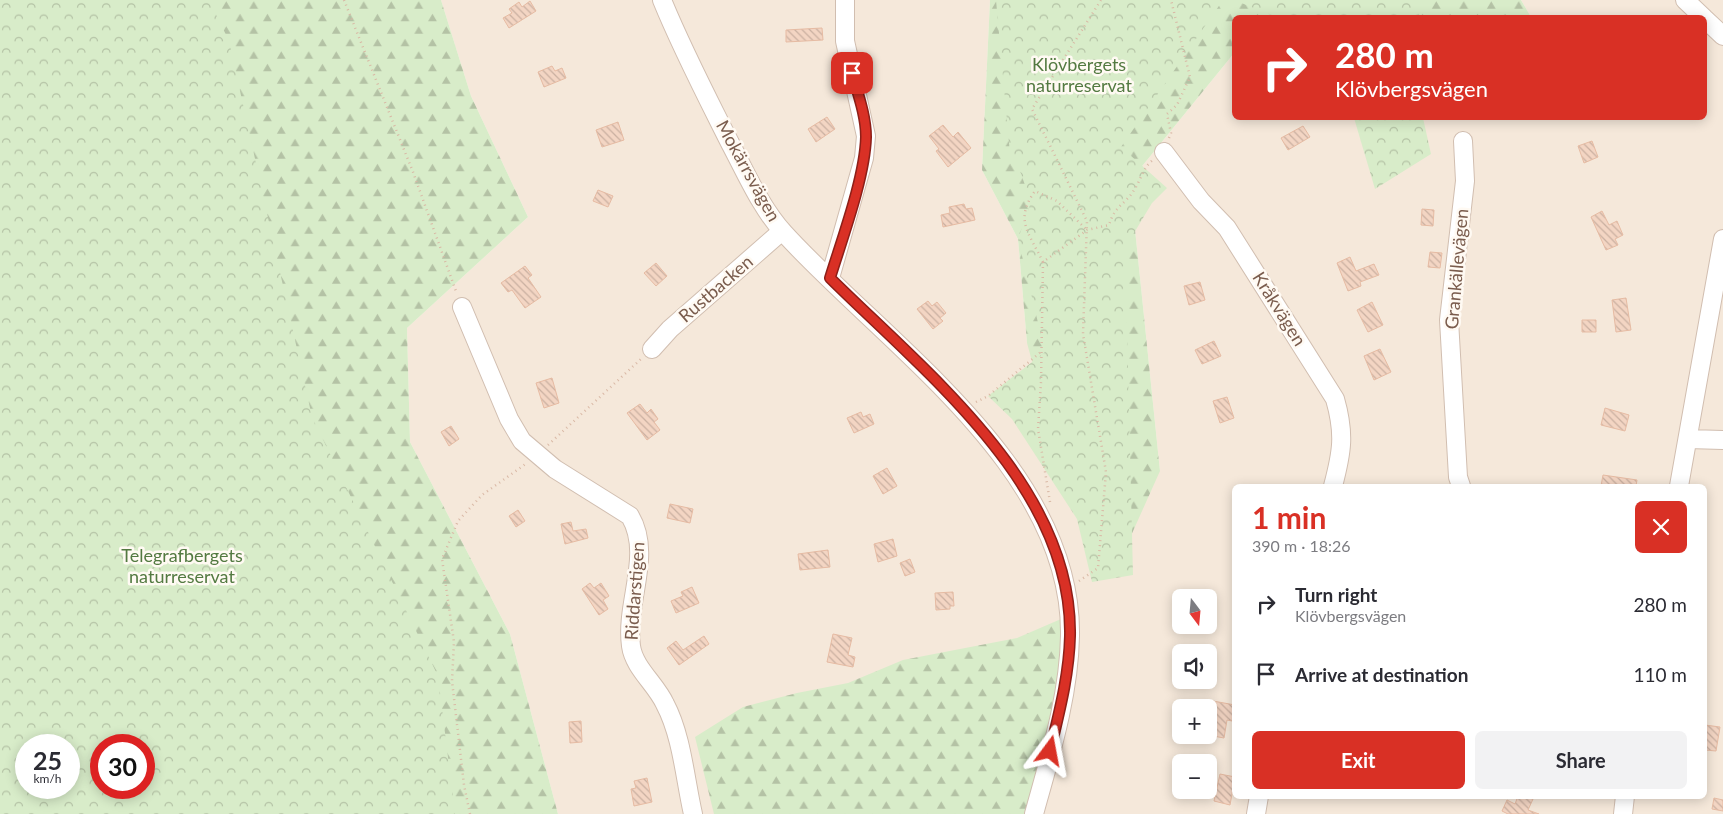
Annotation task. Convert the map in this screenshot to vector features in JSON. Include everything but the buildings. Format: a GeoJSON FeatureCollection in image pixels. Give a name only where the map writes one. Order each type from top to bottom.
{"type":"FeatureCollection","features":[{"type":"Feature","properties":{"kind":"street","name":"Mokärrsvägen"},"geometry":{"type":"LineString","coordinates":[[662,0],[688,59],[745,171],[782,232],[986,434],[1022,486],[1042,520],[1055,548],[1065,590],[1070,634],[1067,680],[1034,814]]}},
{"type":"Feature","properties":{"kind":"street"},"geometry":{"type":"LineString","coordinates":[[830,278],[864,158],[866,136],[845,41],[845,0]]}},
{"type":"Feature","properties":{"kind":"street"},"geometry":{"type":"LineString","coordinates":[[1685,0],[1701,15]]}},
{"type":"Feature","properties":{"kind":"street"},"geometry":{"type":"LineString","coordinates":[[1707,21],[1723,36]]}},
{"type":"Feature","properties":{"kind":"street","name":"Grankällevägen"},"geometry":{"type":"LineString","coordinates":[[1460,484],[1458,477],[1450,320],[1465,181],[1463,141]]}},
{"type":"Feature","properties":{"kind":"street","name":"Kråkvägen"},"geometry":{"type":"LineString","coordinates":[[1164,152],[1201,201],[1227,228],[1335,399],[1342,423],[1338,466],[1334,484]]}},
{"type":"Feature","properties":{"kind":"street","name":"Rustbacken"},"geometry":{"type":"LineString","coordinates":[[652,349],[670,329],[782,232]]}},
{"type":"Feature","properties":{"kind":"street"},"geometry":{"type":"LineString","coordinates":[[1679,484],[1723,239]]}},
{"type":"Feature","properties":{"kind":"street","name":"Riddarstigen"},"geometry":{"type":"LineString","coordinates":[[462,307],[508,419],[522,440],[537,456],[630,516],[636,526],[640,540],[629,616],[631,649],[640,668],[665,704],[676,737],[693,814]]}},
{"type":"Feature","properties":{"kind":"street"},"geometry":{"type":"LineString","coordinates":[[1688,439],[1723,440]]}},
{"type":"Feature","properties":{"kind":"street"},"geometry":{"type":"LineString","coordinates":[[1256,814],[1258,799]]}},
{"type":"Feature","properties":{"kind":"street"},"geometry":{"type":"LineString","coordinates":[[1623,814],[1625,799]]}},
{"type":"Feature","properties":{"kind":"path"},"geometry":{"type":"LineString","coordinates":[[344,0],[413,172],[462,307]]}},
{"type":"Feature","properties":{"kind":"path"},"geometry":{"type":"LineString","coordinates":[[1065,590],[1098,568],[1106,472],[1083,334],[1087,221],[1032,109],[1101,0]]}},
{"type":"Feature","properties":{"kind":"path"},"geometry":{"type":"LineString","coordinates":[[1043,262],[1087,230],[1109,225],[1113,211],[1133,192],[1148,164],[1164,152],[1171,133],[1168,114],[1177,105],[1190,77],[1171,0]]}},
{"type":"Feature","properties":{"kind":"path"},"geometry":{"type":"LineString","coordinates":[[1042,520],[1052,512],[1038,429],[1042,351],[1043,262],[1023,219],[1026,204],[1035,191],[1057,201],[1087,230]]}},
{"type":"Feature","properties":{"kind":"path"},"geometry":{"type":"LineString","coordinates":[[470,814],[464,785],[453,690],[454,642],[442,559],[458,521],[482,495],[537,456],[652,349]]}},
{"type":"Feature","properties":{"kind":"path"},"geometry":{"type":"LineString","coordinates":[[961,408],[988,396],[1042,351]]}},
{"type":"Feature","properties":{"kind":"shaded area"},"geometry":{"type":"Polygon","coordinates":[[[441,0],[990,0],[982,170],[1018,239],[1027,343],[1160,471],[1130,181],[1232,56],[1232,120],[1707,120],[1707,15],[1530,15],[1521,0],[1723,0],[1723,814],[558,814],[510,634],[410,442],[407,328],[528,217],[471,96],[441,0]]]}},
{"type":"Feature","properties":{"kind":"green space","name":"Telegrafbergets naturreservat"},"geometry":{"type":"Polygon","coordinates":[[[0,0],[441,0],[471,96],[528,217],[407,328],[410,442],[510,634],[558,814],[0,814],[0,0]]]}},
{"type":"Feature","properties":{"kind":"green space","name":"Telegrafbergets naturreservat"},"geometry":{"type":"Polygon","coordinates":[[[0,0],[209,0],[229,41],[312,417],[438,676],[455,814],[0,814],[0,0]]]}},
{"type":"Feature","properties":{"kind":"green space","name":"Klövbergets naturreservat"},"geometry":{"type":"Polygon","coordinates":[[[990,0],[1286,0],[1270,15],[1232,15],[1232,56],[1130,181],[1160,471],[1112,578],[1052,435],[1027,343],[1018,239],[982,170],[990,0]]]}},
{"type":"Feature","properties":{"kind":"green space","name":"Klövbergets naturreservat"},"geometry":{"type":"Polygon","coordinates":[[[996,0],[1223,0],[1121,147],[1167,188],[1152,203],[1125,248],[1133,575],[1092,582],[1077,519],[1012,419],[988,396],[1045,352],[1018,239],[1031,202],[1020,171],[1011,165],[996,0]]]}},
{"type":"Feature","properties":{"kind":"green space"},"geometry":{"type":"Polygon","coordinates":[[[1234,0],[1420,0],[1419,15],[1271,15],[1234,0]]]}},
{"type":"Feature","properties":{"kind":"green space"},"geometry":{"type":"Polygon","coordinates":[[[1350,0],[1521,0],[1530,15],[1374,15],[1350,0]]]}},
{"type":"Feature","properties":{"kind":"green space"},"geometry":{"type":"Polygon","coordinates":[[[1355,120],[1423,120],[1431,154],[1375,189],[1355,120]]]}},
{"type":"Feature","properties":{"kind":"green space"},"geometry":{"type":"Polygon","coordinates":[[[1061,619],[1063,680],[1026,814],[714,814],[695,737],[743,707],[797,693],[848,683],[903,660],[1017,638],[1061,619]]]}},
{"type":"Feature","properties":{"kind":"route"},"geometry":{"type":"LineString","coordinates":[[852,73],[863,115],[866,136],[864,158],[830,278],[986,434],[1022,486],[1048,531],[1061,570],[1070,634],[1067,680],[1050,751]]}}]}
